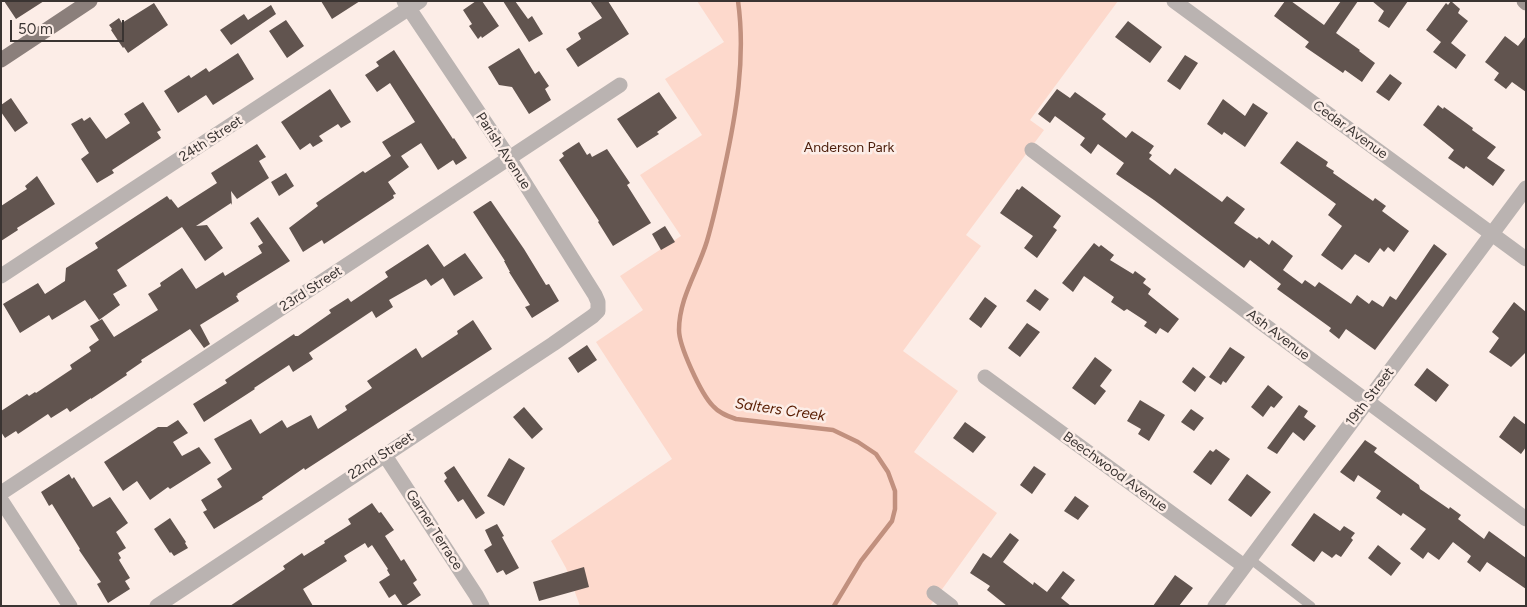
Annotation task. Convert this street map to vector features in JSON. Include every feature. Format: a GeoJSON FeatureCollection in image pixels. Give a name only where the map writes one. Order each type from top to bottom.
{"type":"FeatureCollection","features":[{"type":"Feature","properties":{"kind":"main road"},"geometry":{"type":"LineString","coordinates":[[1,60],[90,1]]}},
{"type":"Feature","properties":{"kind":"street","name":"Cedar Avenue"},"geometry":{"type":"LineString","coordinates":[[1174,1],[1526,259]]}},
{"type":"Feature","properties":{"kind":"street","name":"Parish Avenue"},"geometry":{"type":"LineString","coordinates":[[411,4],[598,302]]}},
{"type":"Feature","properties":{"kind":"street","name":"24th Street"},"geometry":{"type":"LineString","coordinates":[[1,276],[411,4]]}},
{"type":"Feature","properties":{"kind":"street","name":"23rd Street"},"geometry":{"type":"LineString","coordinates":[[1,493],[620,85]]}},
{"type":"Feature","properties":{"kind":"street","name":"Ash Avenue"},"geometry":{"type":"LineString","coordinates":[[1032,150],[1526,518]]}},
{"type":"Feature","properties":{"kind":"street","name":"19th Street"},"geometry":{"type":"LineString","coordinates":[[1214,606],[1526,188]]}},
{"type":"Feature","properties":{"kind":"street","name":"22nd Street"},"geometry":{"type":"LineString","coordinates":[[157,606],[593,316],[598,311],[598,302]]}},
{"type":"Feature","properties":{"kind":"street","name":"Beechwood Avenue"},"geometry":{"type":"LineString","coordinates":[[985,377],[1247,562]]}},
{"type":"Feature","properties":{"kind":"street","name":"Garner Terrace"},"geometry":{"type":"LineString","coordinates":[[384,454],[482,606]]}},
{"type":"Feature","properties":{"kind":"street"},"geometry":{"type":"LineString","coordinates":[[1,500],[70,606]]}},
{"type":"Feature","properties":{"kind":"street"},"geometry":{"type":"LineString","coordinates":[[934,593],[951,606]]}},
{"type":"Feature","properties":{"kind":"lane","name":"Beechwood Avenue"},"geometry":{"type":"LineString","coordinates":[[1247,562],[1312,606]]}},
{"type":"Feature","properties":{"kind":"green space","name":"Anderson Park"},"geometry":{"type":"Polygon","coordinates":[[[697,1],[1118,1],[1030,120],[1044,130],[966,235],[981,246],[903,351],[958,391],[914,452],[997,513],[930,606],[580,606],[566,568],[551,541],[672,459],[596,342],[643,310],[620,276],[681,236],[640,175],[702,135],[665,79],[724,42],[697,1]]]}},
{"type":"Feature","properties":{"kind":"building"},"geometry":{"type":"Polygon","coordinates":[[[4,1],[44,1],[16,19],[4,1]]]}},
{"type":"Feature","properties":{"kind":"building"},"geometry":{"type":"Polygon","coordinates":[[[321,1],[360,1],[332,19],[321,1]]]}},
{"type":"Feature","properties":{"kind":"building"},"geometry":{"type":"Polygon","coordinates":[[[476,1],[482,1],[499,26],[478,39],[469,26],[472,24],[463,10],[476,1]]]}},
{"type":"Feature","properties":{"kind":"building"},"geometry":{"type":"Polygon","coordinates":[[[503,1],[515,1],[528,19],[532,16],[543,34],[529,42],[503,1]]]}},
{"type":"Feature","properties":{"kind":"building"},"geometry":{"type":"Polygon","coordinates":[[[590,1],[608,1],[629,34],[578,67],[566,49],[581,39],[578,33],[602,18],[590,1]]]}},
{"type":"Feature","properties":{"kind":"building"},"geometry":{"type":"Polygon","coordinates":[[[1285,1],[1291,1],[1324,25],[1341,1],[1358,1],[1336,33],[1375,63],[1362,82],[1345,70],[1343,73],[1305,47],[1309,42],[1274,16],[1285,1]]]}},
{"type":"Feature","properties":{"kind":"building"},"geometry":{"type":"Polygon","coordinates":[[[1372,1],[1408,1],[1389,28],[1378,21],[1384,11],[1372,1]]]}},
{"type":"Feature","properties":{"kind":"building"},"geometry":{"type":"Polygon","coordinates":[[[1451,1],[1460,9],[1458,13],[1468,21],[1451,43],[1466,55],[1456,69],[1433,52],[1441,42],[1426,30],[1446,3],[1448,5],[1451,1]]]}},
{"type":"Feature","properties":{"kind":"building"},"geometry":{"type":"Polygon","coordinates":[[[154,3],[168,25],[128,53],[109,25],[119,18],[122,23],[154,3]]]}},
{"type":"Feature","properties":{"kind":"building"},"geometry":{"type":"Polygon","coordinates":[[[271,5],[276,14],[231,45],[220,30],[244,14],[248,20],[271,5]]]}},
{"type":"Feature","properties":{"kind":"building"},"geometry":{"type":"Polygon","coordinates":[[[286,20],[304,46],[287,58],[269,31],[286,20]]]}},
{"type":"Feature","properties":{"kind":"building"},"geometry":{"type":"Polygon","coordinates":[[[1128,21],[1162,47],[1150,63],[1115,37],[1128,21]]]}},
{"type":"Feature","properties":{"kind":"building"},"geometry":{"type":"Polygon","coordinates":[[[1505,36],[1518,46],[1526,36],[1526,92],[1512,82],[1506,89],[1494,80],[1499,73],[1485,62],[1505,36]]]}},
{"type":"Feature","properties":{"kind":"building"},"geometry":{"type":"Polygon","coordinates":[[[519,48],[535,74],[539,71],[549,86],[545,89],[551,100],[529,114],[512,87],[499,85],[488,67],[519,48]]]}},
{"type":"Feature","properties":{"kind":"building"},"geometry":{"type":"Polygon","coordinates":[[[394,50],[467,158],[456,165],[453,160],[438,170],[421,143],[401,156],[409,167],[388,182],[396,194],[393,195],[394,198],[324,244],[322,240],[303,252],[289,228],[318,206],[316,203],[363,171],[365,173],[391,156],[382,142],[415,122],[390,83],[377,92],[365,75],[379,66],[376,62],[394,50]]]}},
{"type":"Feature","properties":{"kind":"building"},"geometry":{"type":"Polygon","coordinates":[[[238,53],[254,79],[213,105],[206,95],[178,113],[164,91],[189,75],[191,78],[206,68],[209,72],[238,53]]]}},
{"type":"Feature","properties":{"kind":"building"},"geometry":{"type":"Polygon","coordinates":[[[1185,55],[1198,63],[1180,90],[1167,81],[1185,55]]]}},
{"type":"Feature","properties":{"kind":"building"},"geometry":{"type":"Polygon","coordinates":[[[1390,74],[1402,83],[1389,101],[1376,92],[1390,74]]]}},
{"type":"Feature","properties":{"kind":"building"},"geometry":{"type":"Polygon","coordinates":[[[330,89],[351,122],[341,128],[338,124],[319,136],[323,141],[313,147],[310,143],[300,150],[281,122],[330,89]]]}},
{"type":"Feature","properties":{"kind":"building"},"geometry":{"type":"Polygon","coordinates":[[[1057,89],[1070,98],[1075,92],[1106,114],[1102,119],[1126,138],[1132,131],[1154,146],[1149,153],[1152,155],[1149,159],[1170,175],[1175,168],[1222,202],[1227,196],[1245,209],[1234,223],[1269,245],[1272,240],[1293,256],[1283,270],[1302,284],[1305,280],[1315,287],[1319,282],[1351,304],[1357,295],[1369,304],[1372,300],[1383,307],[1390,296],[1396,300],[1434,244],[1447,254],[1375,350],[1346,329],[1339,339],[1329,331],[1331,328],[1277,289],[1281,284],[1250,260],[1244,268],[1154,200],[1116,174],[1124,163],[1098,144],[1091,154],[1080,145],[1085,138],[1055,116],[1050,123],[1038,114],[1057,89]]]}},
{"type":"Feature","properties":{"kind":"building"},"geometry":{"type":"Polygon","coordinates":[[[659,92],[677,118],[657,132],[659,134],[637,148],[617,119],[659,92]]]}},
{"type":"Feature","properties":{"kind":"building"},"geometry":{"type":"Polygon","coordinates":[[[11,98],[28,123],[15,132],[1,112],[1,105],[11,98]]]}},
{"type":"Feature","properties":{"kind":"building"},"geometry":{"type":"Polygon","coordinates":[[[1223,99],[1245,116],[1253,103],[1268,113],[1245,147],[1224,132],[1222,135],[1207,124],[1223,99]]]}},
{"type":"Feature","properties":{"kind":"building"},"geometry":{"type":"Polygon","coordinates":[[[143,102],[161,130],[157,132],[161,138],[112,170],[114,173],[97,183],[81,159],[89,153],[71,124],[82,118],[84,121],[90,117],[106,139],[130,123],[124,114],[143,102]]]}},
{"type":"Feature","properties":{"kind":"building"},"geometry":{"type":"Polygon","coordinates":[[[1438,105],[1443,109],[1444,107],[1473,128],[1472,130],[1496,147],[1487,158],[1505,170],[1493,186],[1466,166],[1464,169],[1448,158],[1454,150],[1423,125],[1438,105]]]}},
{"type":"Feature","properties":{"kind":"building"},"geometry":{"type":"Polygon","coordinates":[[[1297,141],[1328,162],[1326,166],[1334,171],[1333,173],[1373,201],[1375,198],[1386,206],[1382,211],[1409,231],[1394,252],[1388,247],[1384,252],[1380,248],[1369,263],[1355,254],[1342,270],[1321,255],[1342,226],[1328,215],[1336,204],[1280,163],[1297,141]]]}},
{"type":"Feature","properties":{"kind":"building"},"geometry":{"type":"Polygon","coordinates":[[[579,142],[587,155],[590,153],[592,157],[607,149],[630,183],[627,185],[651,223],[613,246],[559,160],[564,156],[562,153],[579,142]]]}},
{"type":"Feature","properties":{"kind":"building"},"geometry":{"type":"Polygon","coordinates":[[[257,144],[266,157],[259,161],[269,178],[237,199],[231,191],[232,205],[231,203],[196,226],[207,225],[223,248],[205,261],[182,227],[117,270],[127,286],[113,294],[120,305],[99,320],[85,300],[52,320],[49,315],[20,333],[3,304],[38,283],[45,294],[65,281],[66,268],[98,248],[95,243],[167,196],[178,208],[217,183],[211,173],[257,144]]]}},
{"type":"Feature","properties":{"kind":"building"},"geometry":{"type":"Polygon","coordinates":[[[286,173],[294,186],[279,196],[271,182],[286,173]]]}},
{"type":"Feature","properties":{"kind":"building"},"geometry":{"type":"Polygon","coordinates":[[[37,176],[55,204],[17,228],[18,230],[1,241],[1,206],[27,189],[25,186],[37,176]]]}},
{"type":"Feature","properties":{"kind":"building"},"geometry":{"type":"Polygon","coordinates":[[[1022,186],[1061,216],[1053,227],[1057,230],[1037,258],[1024,248],[1033,236],[1000,213],[1017,189],[1019,190],[1022,186]]]}},
{"type":"Feature","properties":{"kind":"building"},"geometry":{"type":"Polygon","coordinates":[[[490,201],[524,249],[546,285],[549,284],[559,301],[532,318],[525,307],[530,305],[509,272],[505,261],[473,212],[490,201]]]}},
{"type":"Feature","properties":{"kind":"building"},"geometry":{"type":"Polygon","coordinates":[[[258,217],[290,261],[237,294],[236,296],[239,301],[200,325],[210,344],[204,348],[190,329],[141,360],[142,362],[126,373],[127,375],[70,412],[67,408],[51,418],[48,414],[18,434],[16,431],[5,438],[1,432],[1,411],[27,394],[29,396],[36,393],[72,369],[70,365],[91,351],[89,347],[99,340],[90,326],[102,319],[114,337],[158,310],[148,294],[161,286],[160,283],[182,268],[196,289],[223,272],[225,276],[262,253],[258,246],[263,243],[250,223],[258,217]]]}},
{"type":"Feature","properties":{"kind":"building"},"geometry":{"type":"Polygon","coordinates":[[[665,226],[675,242],[661,250],[652,234],[665,226]]]}},
{"type":"Feature","properties":{"kind":"building"},"geometry":{"type":"Polygon","coordinates":[[[1094,243],[1099,247],[1101,245],[1114,255],[1110,260],[1133,274],[1135,271],[1146,279],[1143,283],[1151,289],[1148,294],[1179,319],[1168,333],[1160,328],[1156,334],[1144,326],[1147,322],[1127,309],[1124,311],[1111,302],[1114,297],[1084,276],[1073,292],[1062,283],[1094,243]]]}},
{"type":"Feature","properties":{"kind":"building"},"geometry":{"type":"Polygon","coordinates":[[[428,244],[444,267],[465,253],[483,278],[454,296],[443,278],[431,286],[426,279],[389,300],[393,307],[376,318],[372,311],[309,353],[313,359],[293,372],[289,365],[204,422],[193,404],[227,383],[225,380],[294,334],[298,336],[331,313],[329,310],[348,298],[351,302],[388,277],[385,272],[428,244]]]}},
{"type":"Feature","properties":{"kind":"building"},"geometry":{"type":"Polygon","coordinates":[[[1035,289],[1049,299],[1040,311],[1026,301],[1035,289]]]}},
{"type":"Feature","properties":{"kind":"building"},"geometry":{"type":"Polygon","coordinates":[[[985,297],[997,306],[981,328],[969,319],[985,297]]]}},
{"type":"Feature","properties":{"kind":"building"},"geometry":{"type":"Polygon","coordinates":[[[1514,302],[1526,312],[1526,352],[1511,367],[1489,352],[1499,338],[1492,332],[1514,302]]]}},
{"type":"Feature","properties":{"kind":"building"},"geometry":{"type":"Polygon","coordinates":[[[473,320],[492,349],[305,470],[304,468],[262,497],[263,499],[214,529],[203,512],[207,510],[201,500],[222,487],[217,479],[232,469],[214,439],[251,419],[260,434],[282,420],[287,428],[311,415],[318,429],[347,410],[345,406],[372,388],[367,381],[416,348],[422,358],[458,334],[457,331],[473,320]]]}},
{"type":"Feature","properties":{"kind":"building"},"geometry":{"type":"Polygon","coordinates":[[[1027,323],[1040,332],[1020,357],[1008,348],[1027,323]]]}},
{"type":"Feature","properties":{"kind":"building"},"geometry":{"type":"Polygon","coordinates":[[[587,345],[597,360],[578,373],[568,358],[587,345]]]}},
{"type":"Feature","properties":{"kind":"building"},"geometry":{"type":"Polygon","coordinates":[[[1230,347],[1245,357],[1226,383],[1223,381],[1221,385],[1209,377],[1230,347]]]}},
{"type":"Feature","properties":{"kind":"building"},"geometry":{"type":"Polygon","coordinates":[[[1095,357],[1112,370],[1100,386],[1106,391],[1095,405],[1072,388],[1095,357]]]}},
{"type":"Feature","properties":{"kind":"building"},"geometry":{"type":"Polygon","coordinates":[[[1193,367],[1206,377],[1195,392],[1182,382],[1193,367]]]}},
{"type":"Feature","properties":{"kind":"building"},"geometry":{"type":"Polygon","coordinates":[[[1427,368],[1449,385],[1436,402],[1414,385],[1427,368]]]}},
{"type":"Feature","properties":{"kind":"building"},"geometry":{"type":"Polygon","coordinates":[[[1268,385],[1283,397],[1274,408],[1271,406],[1263,417],[1251,407],[1268,385]]]}},
{"type":"Feature","properties":{"kind":"building"},"geometry":{"type":"Polygon","coordinates":[[[1140,400],[1165,415],[1149,441],[1138,434],[1141,429],[1127,421],[1140,400]]]}},
{"type":"Feature","properties":{"kind":"building"},"geometry":{"type":"Polygon","coordinates":[[[1299,405],[1308,411],[1304,417],[1316,426],[1304,441],[1293,432],[1277,454],[1267,448],[1299,405]]]}},
{"type":"Feature","properties":{"kind":"building"},"geometry":{"type":"Polygon","coordinates":[[[524,407],[543,429],[532,439],[513,417],[524,407]]]}},
{"type":"Feature","properties":{"kind":"building"},"geometry":{"type":"Polygon","coordinates":[[[1191,409],[1204,418],[1194,431],[1181,422],[1191,409]]]}},
{"type":"Feature","properties":{"kind":"building"},"geometry":{"type":"Polygon","coordinates":[[[1514,416],[1526,425],[1526,447],[1521,454],[1499,437],[1514,416]]]}},
{"type":"Feature","properties":{"kind":"building"},"geometry":{"type":"Polygon","coordinates":[[[178,420],[188,433],[173,442],[182,456],[199,447],[211,463],[170,489],[168,487],[150,500],[137,481],[123,491],[104,462],[158,427],[167,427],[178,420]]]}},
{"type":"Feature","properties":{"kind":"building"},"geometry":{"type":"Polygon","coordinates":[[[965,422],[986,437],[973,453],[953,438],[965,422]]]}},
{"type":"Feature","properties":{"kind":"building"},"geometry":{"type":"Polygon","coordinates":[[[1365,440],[1377,448],[1374,452],[1419,485],[1420,489],[1461,515],[1458,519],[1484,539],[1489,531],[1526,558],[1526,589],[1487,562],[1480,572],[1467,562],[1471,556],[1453,542],[1439,560],[1428,552],[1423,559],[1410,549],[1426,529],[1403,513],[1401,516],[1376,498],[1381,491],[1358,475],[1354,482],[1340,472],[1365,440]]]}},
{"type":"Feature","properties":{"kind":"building"},"geometry":{"type":"Polygon","coordinates":[[[1216,449],[1230,459],[1211,485],[1193,472],[1210,450],[1213,452],[1216,449]]]}},
{"type":"Feature","properties":{"kind":"building"},"geometry":{"type":"Polygon","coordinates":[[[509,458],[525,468],[504,506],[487,496],[509,458]]]}},
{"type":"Feature","properties":{"kind":"building"},"geometry":{"type":"Polygon","coordinates":[[[454,466],[485,513],[476,519],[463,499],[458,502],[444,481],[447,478],[444,473],[454,466]]]}},
{"type":"Feature","properties":{"kind":"building"},"geometry":{"type":"Polygon","coordinates":[[[1034,466],[1046,474],[1032,494],[1020,485],[1034,466]]]}},
{"type":"Feature","properties":{"kind":"building"},"geometry":{"type":"Polygon","coordinates":[[[69,474],[72,479],[74,477],[93,507],[110,497],[128,523],[116,532],[126,548],[118,553],[121,558],[119,560],[130,578],[125,581],[130,589],[108,603],[97,584],[101,582],[79,550],[52,504],[49,506],[41,492],[69,474]]]}},
{"type":"Feature","properties":{"kind":"building"},"geometry":{"type":"Polygon","coordinates":[[[1247,474],[1271,492],[1251,517],[1228,500],[1247,474]]]}},
{"type":"Feature","properties":{"kind":"building"},"geometry":{"type":"Polygon","coordinates":[[[1075,496],[1089,506],[1078,520],[1064,511],[1075,496]]]}},
{"type":"Feature","properties":{"kind":"building"},"geometry":{"type":"Polygon","coordinates":[[[372,503],[394,530],[385,536],[401,561],[404,559],[417,580],[413,583],[421,595],[405,606],[403,606],[395,594],[389,598],[379,582],[390,575],[388,569],[372,545],[368,548],[365,543],[344,556],[347,561],[303,589],[313,606],[230,606],[285,569],[283,566],[302,553],[304,556],[325,543],[324,541],[351,524],[348,519],[372,503]]]}},
{"type":"Feature","properties":{"kind":"building"},"geometry":{"type":"Polygon","coordinates":[[[1314,513],[1340,531],[1344,526],[1355,533],[1351,538],[1353,540],[1341,557],[1336,554],[1332,558],[1322,551],[1314,562],[1291,545],[1314,513]]]}},
{"type":"Feature","properties":{"kind":"building"},"geometry":{"type":"Polygon","coordinates":[[[170,518],[188,548],[174,556],[154,529],[170,518]]]}},
{"type":"Feature","properties":{"kind":"building"},"geometry":{"type":"Polygon","coordinates":[[[497,524],[519,568],[506,575],[503,570],[497,573],[484,550],[492,545],[485,530],[497,524]]]}},
{"type":"Feature","properties":{"kind":"building"},"geometry":{"type":"Polygon","coordinates":[[[1010,533],[1019,540],[1003,562],[1033,585],[1034,582],[1047,592],[1063,571],[1075,580],[1061,598],[1071,606],[1007,606],[987,590],[990,586],[970,573],[983,553],[991,558],[1010,533]]]}},
{"type":"Feature","properties":{"kind":"building"},"geometry":{"type":"Polygon","coordinates":[[[1378,545],[1401,563],[1391,576],[1368,558],[1378,545]]]}},
{"type":"Feature","properties":{"kind":"building"},"geometry":{"type":"Polygon","coordinates":[[[584,567],[589,587],[539,601],[533,582],[584,567]]]}},
{"type":"Feature","properties":{"kind":"building"},"geometry":{"type":"Polygon","coordinates":[[[1175,575],[1193,588],[1179,606],[1153,606],[1175,575]]]}},
{"type":"Feature","properties":{"kind":"waterway","name":"Salters Creek"},"geometry":{"type":"LineString","coordinates":[[738,1],[741,44],[736,107],[710,232],[682,307],[680,337],[697,381],[708,400],[721,412],[736,419],[833,430],[858,442],[876,454],[888,472],[895,491],[895,509],[892,521],[861,561],[834,606]]}}]}
